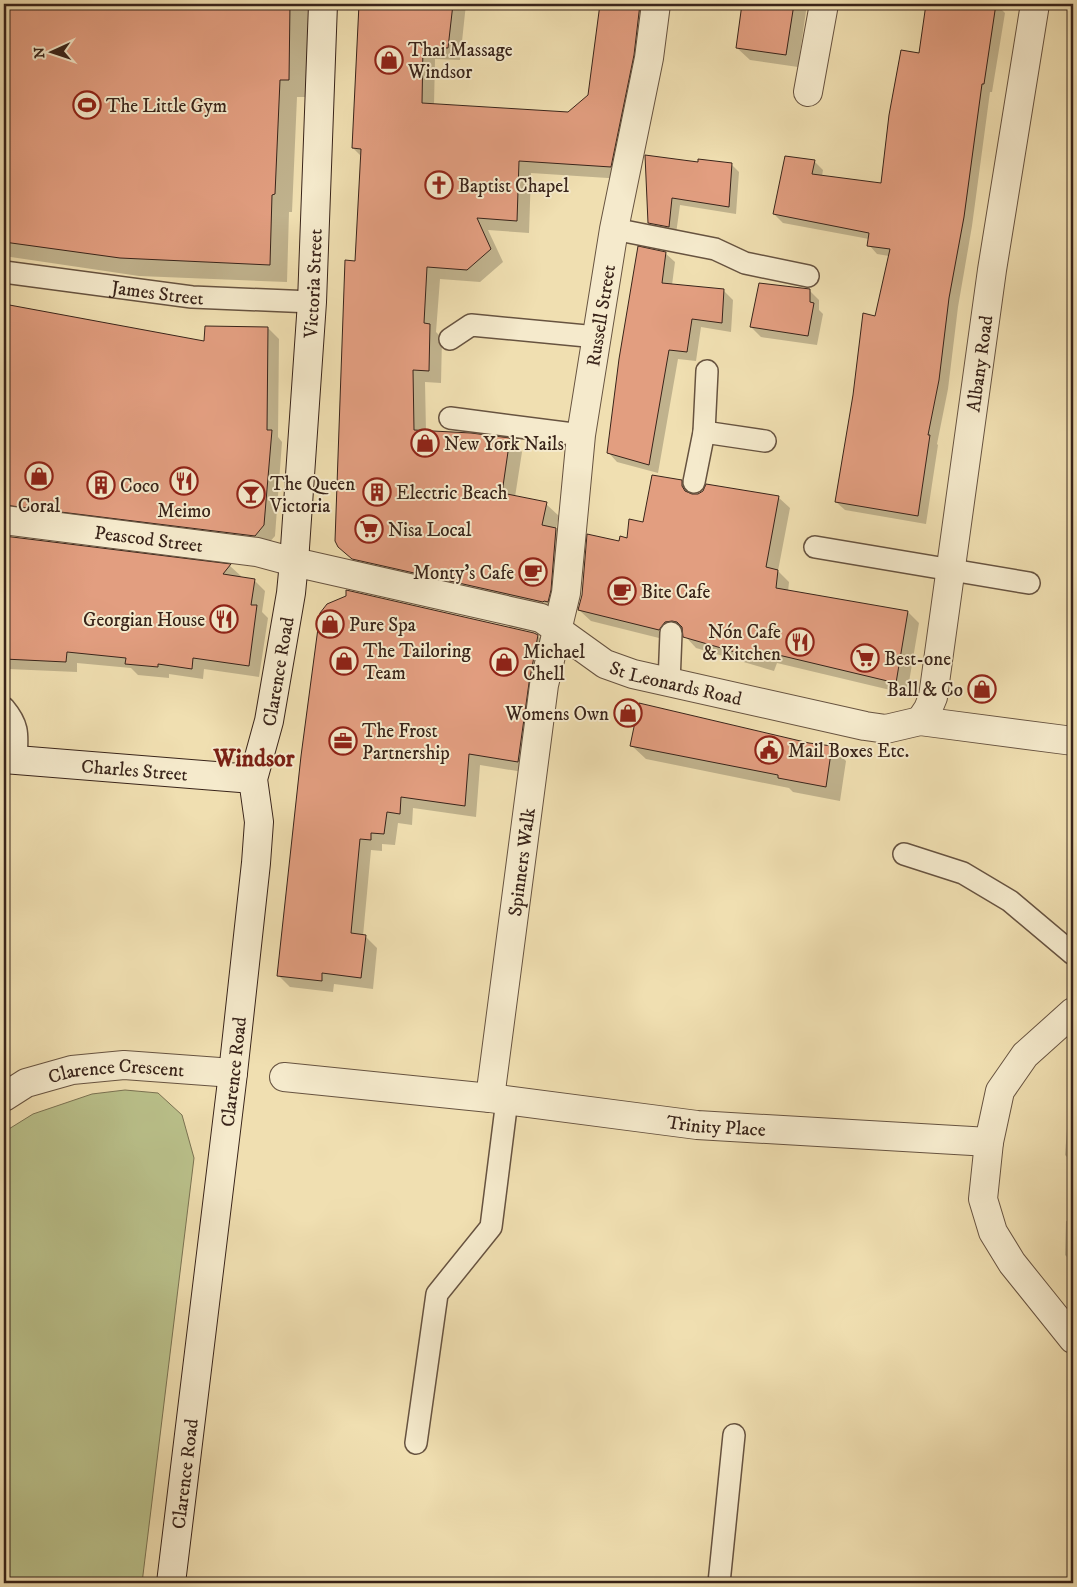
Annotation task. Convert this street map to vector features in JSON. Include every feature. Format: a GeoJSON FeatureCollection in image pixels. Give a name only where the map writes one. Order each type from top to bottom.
{"type":"FeatureCollection","features":[{"type":"Feature","properties":{"kind":"street","name":"Victoria Street"},"geometry":{"type":"LineString","coordinates":[[294,562],[312,302],[323,4]]}},
{"type":"Feature","properties":{"kind":"street","name":"Russell Street"},"geometry":{"type":"LineString","coordinates":[[556,629],[566,593],[581,435],[614,229],[649,58],[656,4]]}},
{"type":"Feature","properties":{"kind":"street"},"geometry":{"type":"LineString","coordinates":[[808,92],[824,4]]}},
{"type":"Feature","properties":{"kind":"street","name":"Albany Road"},"geometry":{"type":"LineString","coordinates":[[920,721],[933,697],[992,270],[1034,4]]}},
{"type":"Feature","properties":{"kind":"street","name":"Peascod Street"},"geometry":{"type":"LineString","coordinates":[[4,520],[256,552],[294,562]]}},
{"type":"Feature","properties":{"kind":"street","name":"St Leonards Road"},"geometry":{"type":"LineString","coordinates":[[294,562],[541,618],[605,664],[633,674],[669,683],[886,729],[920,721],[1073,741]]}},
{"type":"Feature","properties":{"kind":"street","name":"Clarence Road"},"geometry":{"type":"LineString","coordinates":[[171,1583],[233,1073],[259,822],[253,780],[269,721],[291,593],[294,562]]}},
{"type":"Feature","properties":{"kind":"street","name":"Spinners Walk"},"geometry":{"type":"LineString","coordinates":[[499,1099],[544,684],[556,629]]}},
{"type":"Feature","properties":{"kind":"street","name":"Charles Street"},"geometry":{"type":"LineString","coordinates":[[10,759],[253,780]]}},
{"type":"Feature","properties":{"kind":"street"},"geometry":{"type":"LineString","coordinates":[[1073,1012],[1025,1055],[1000,1091],[989,1142],[984,1199],[993,1232],[1012,1263],[1073,1339]]}},
{"type":"Feature","properties":{"kind":"street","name":"Clarence Crescent"},"geometry":{"type":"LineString","coordinates":[[4,1097],[26,1083],[72,1070],[90,1068],[124,1065],[233,1073]]}},
{"type":"Feature","properties":{"kind":"street","name":"Trinity Place"},"geometry":{"type":"LineString","coordinates":[[284,1077],[499,1099],[697,1125],[989,1142]]}},
{"type":"Feature","properties":{"kind":"lane"},"geometry":{"type":"LineString","coordinates":[[614,229],[715,249],[746,263],[808,276]]}},
{"type":"Feature","properties":{"kind":"lane","name":"James Street"},"geometry":{"type":"LineString","coordinates":[[4,272],[192,297],[312,302]]}},
{"type":"Feature","properties":{"kind":"lane"},"geometry":{"type":"LineString","coordinates":[[450,339],[471,325],[597,336]]}},
{"type":"Feature","properties":{"kind":"lane"},"geometry":{"type":"LineString","coordinates":[[694,482],[704,432],[707,370]]}},
{"type":"Feature","properties":{"kind":"lane"},"geometry":{"type":"LineString","coordinates":[[450,418],[581,435]]}},
{"type":"Feature","properties":{"kind":"lane"},"geometry":{"type":"LineString","coordinates":[[704,432],[766,441]]}},
{"type":"Feature","properties":{"kind":"lane"},"geometry":{"type":"LineString","coordinates":[[815,546],[1029,583]]}},
{"type":"Feature","properties":{"kind":"lane"},"geometry":{"type":"LineString","coordinates":[[669,683],[671,633]]}},
{"type":"Feature","properties":{"kind":"lane","name":"Charles Street"},"geometry":{"type":"LineString","coordinates":[[4,708],[14,719],[17,734],[10,759]]}},
{"type":"Feature","properties":{"kind":"lane"},"geometry":{"type":"LineString","coordinates":[[904,854],[963,873],[1010,902],[1073,954]]}},
{"type":"Feature","properties":{"kind":"lane"},"geometry":{"type":"LineString","coordinates":[[416,1443],[437,1294],[491,1228],[499,1099]]}},
{"type":"Feature","properties":{"kind":"lane"},"geometry":{"type":"LineString","coordinates":[[719,1583],[734,1435]]}},
{"type":"Feature","properties":{"kind":"green space"},"geometry":{"type":"Polygon","coordinates":[[[125,1090],[158,1093],[182,1115],[194,1158],[142,1583],[4,1583],[4,1132],[33,1114],[92,1094],[125,1090]]]}},
{"type":"Feature","properties":{"kind":"building"},"geometry":{"type":"Polygon","coordinates":[[[4,4],[290,4],[289,80],[280,80],[275,194],[272,195],[270,265],[120,258],[4,242],[4,4]]]}},
{"type":"Feature","properties":{"kind":"building"},"geometry":{"type":"Polygon","coordinates":[[[359,4],[453,4],[448,48],[423,47],[422,103],[568,112],[588,95],[600,4],[640,4],[634,55],[611,167],[519,161],[517,221],[477,218],[491,249],[467,270],[427,267],[424,323],[430,324],[429,371],[413,370],[414,430],[471,433],[510,438],[502,493],[547,502],[542,525],[556,528],[551,590],[548,602],[352,559],[338,547],[335,541],[345,260],[355,261],[361,149],[352,148],[359,4]]]}},
{"type":"Feature","properties":{"kind":"building"},"geometry":{"type":"Polygon","coordinates":[[[742,4],[794,4],[786,55],[736,48],[742,4]]]}},
{"type":"Feature","properties":{"kind":"building"},"geometry":{"type":"Polygon","coordinates":[[[926,4],[996,4],[984,84],[982,84],[964,217],[949,298],[939,380],[928,435],[930,435],[918,516],[835,502],[853,395],[863,313],[875,316],[890,249],[867,246],[869,233],[773,214],[785,156],[815,160],[812,174],[881,183],[889,115],[901,50],[919,53],[926,4]]]}},
{"type":"Feature","properties":{"kind":"building"},"geometry":{"type":"Polygon","coordinates":[[[645,155],[698,162],[698,159],[732,163],[729,207],[672,198],[669,227],[648,223],[645,155]]]}},
{"type":"Feature","properties":{"kind":"building"},"geometry":{"type":"Polygon","coordinates":[[[638,246],[666,252],[662,283],[724,289],[722,323],[692,319],[687,352],[669,350],[649,465],[607,453],[619,359],[638,246]]]}},
{"type":"Feature","properties":{"kind":"building"},"geometry":{"type":"Polygon","coordinates":[[[759,283],[810,289],[810,302],[814,303],[808,336],[750,327],[759,283]]]}},
{"type":"Feature","properties":{"kind":"building"},"geometry":{"type":"Polygon","coordinates":[[[4,304],[204,341],[205,326],[268,327],[267,430],[272,430],[264,525],[255,536],[4,505],[4,304]]]}},
{"type":"Feature","properties":{"kind":"building"},"geometry":{"type":"Polygon","coordinates":[[[652,475],[682,480],[682,486],[685,491],[692,494],[698,494],[703,491],[706,484],[779,496],[766,567],[778,570],[776,588],[908,611],[896,683],[766,652],[763,660],[683,637],[682,627],[677,622],[665,622],[659,630],[578,610],[582,595],[587,534],[619,541],[620,536],[627,538],[629,519],[643,522],[652,475]]]}},
{"type":"Feature","properties":{"kind":"building"},"geometry":{"type":"Polygon","coordinates":[[[4,536],[231,564],[223,574],[255,579],[251,605],[257,605],[249,666],[193,658],[192,669],[158,664],[158,667],[125,664],[126,658],[67,652],[66,662],[4,659],[4,536]]]}},
{"type":"Feature","properties":{"kind":"building"},"geometry":{"type":"Polygon","coordinates":[[[346,590],[538,635],[518,762],[469,754],[465,806],[401,797],[400,814],[387,812],[384,834],[371,833],[371,840],[360,839],[351,933],[366,935],[361,978],[322,973],[322,981],[277,976],[301,756],[320,613],[327,604],[346,596],[346,590]]]}},
{"type":"Feature","properties":{"kind":"building"},"geometry":{"type":"Polygon","coordinates":[[[639,703],[809,743],[832,746],[826,787],[778,778],[778,775],[630,746],[639,703]]]}},
{"type":"Feature","properties":{"kind":"place","name":"Thai Massage Windsor"},"geometry":{"type":"Point","coordinates":[389,60]}},
{"type":"Feature","properties":{"kind":"place","name":"The Little Gym"},"geometry":{"type":"Point","coordinates":[87,105]}},
{"type":"Feature","properties":{"kind":"place","name":"Baptist Chapel"},"geometry":{"type":"Point","coordinates":[439,185]}},
{"type":"Feature","properties":{"kind":"place","name":"New York Nails"},"geometry":{"type":"Point","coordinates":[425,443]}},
{"type":"Feature","properties":{"kind":"place","name":"Coral"},"geometry":{"type":"Point","coordinates":[39,476]}},
{"type":"Feature","properties":{"kind":"place","name":"Meimo"},"geometry":{"type":"Point","coordinates":[184,481]}},
{"type":"Feature","properties":{"kind":"place","name":"Coco"},"geometry":{"type":"Point","coordinates":[101,485]}},
{"type":"Feature","properties":{"kind":"place","name":"Electric Beach"},"geometry":{"type":"Point","coordinates":[377,492]}},
{"type":"Feature","properties":{"kind":"place","name":"The Queen Victoria"},"geometry":{"type":"Point","coordinates":[251,494]}},
{"type":"Feature","properties":{"kind":"place","name":"Nisa Local"},"geometry":{"type":"Point","coordinates":[369,529]}},
{"type":"Feature","properties":{"kind":"place","name":"Monty's Cafe"},"geometry":{"type":"Point","coordinates":[533,572]}},
{"type":"Feature","properties":{"kind":"place","name":"Bite Cafe"},"geometry":{"type":"Point","coordinates":[622,591]}},
{"type":"Feature","properties":{"kind":"place","name":"Georgian House"},"geometry":{"type":"Point","coordinates":[224,619]}},
{"type":"Feature","properties":{"kind":"place","name":"Pure Spa"},"geometry":{"type":"Point","coordinates":[330,624]}},
{"type":"Feature","properties":{"kind":"place","name":"Nón Cafe & Kitchen"},"geometry":{"type":"Point","coordinates":[800,642]}},
{"type":"Feature","properties":{"kind":"place","name":"Best-one"},"geometry":{"type":"Point","coordinates":[865,658]}},
{"type":"Feature","properties":{"kind":"place","name":"The Tailoring Team"},"geometry":{"type":"Point","coordinates":[344,661]}},
{"type":"Feature","properties":{"kind":"place","name":"Michael Chell"},"geometry":{"type":"Point","coordinates":[504,662]}},
{"type":"Feature","properties":{"kind":"place","name":"Ball & Co"},"geometry":{"type":"Point","coordinates":[982,689]}},
{"type":"Feature","properties":{"kind":"place","name":"Womens Own"},"geometry":{"type":"Point","coordinates":[628,713]}},
{"type":"Feature","properties":{"kind":"place","name":"The Frost Partnership"},"geometry":{"type":"Point","coordinates":[343,741]}},
{"type":"Feature","properties":{"kind":"place","name":"Mail Boxes Etc."},"geometry":{"type":"Point","coordinates":[769,750]}},
{"type":"Feature","properties":{"kind":"district","name":"Windsor"},"geometry":{"type":"Point","coordinates":[254,758]}}]}
